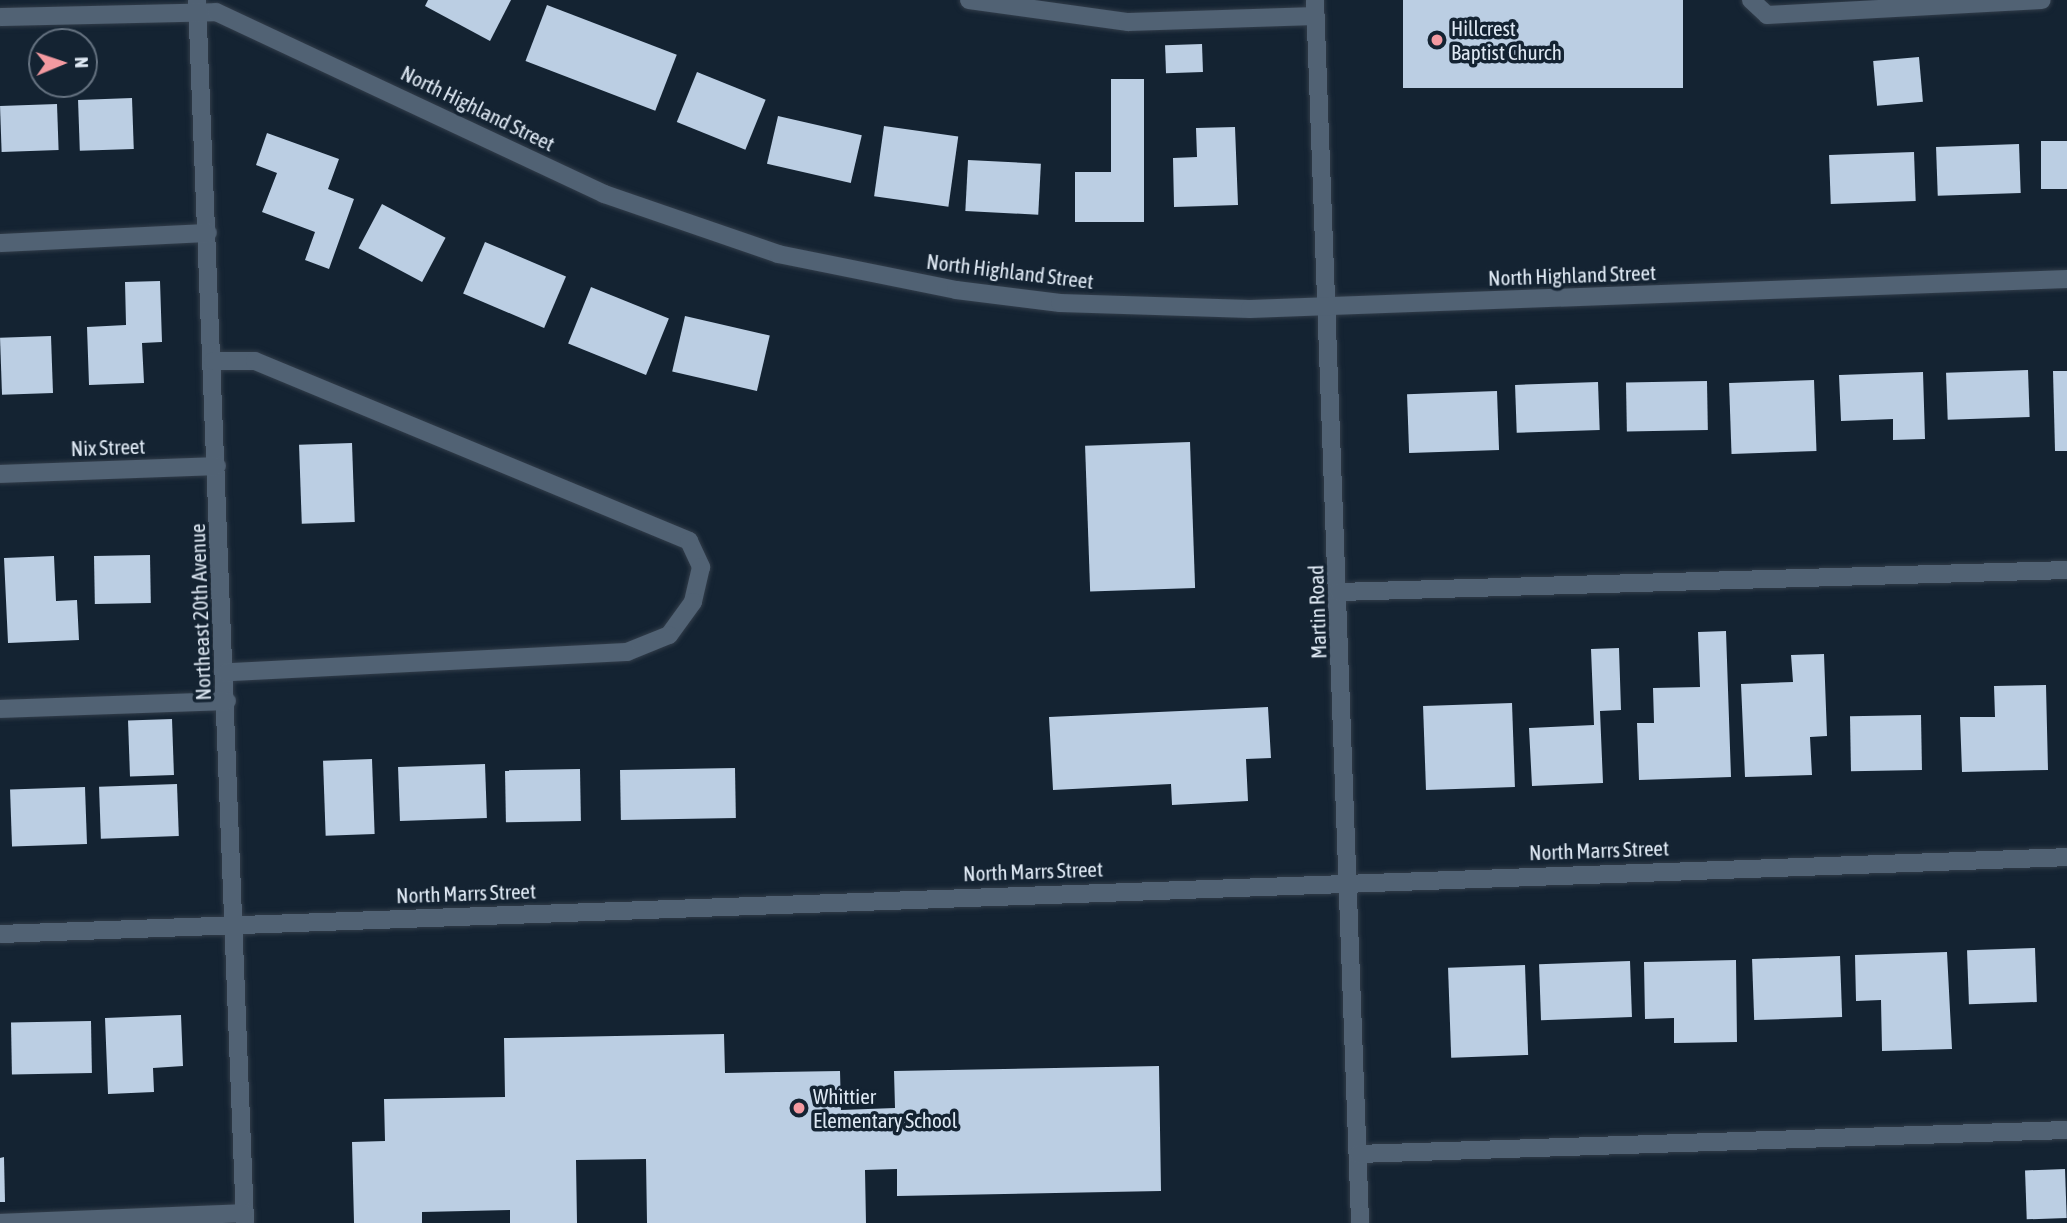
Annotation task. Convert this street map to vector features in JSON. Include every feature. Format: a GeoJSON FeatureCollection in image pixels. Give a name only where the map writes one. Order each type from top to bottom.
{"type":"FeatureCollection","features":[{"type":"Feature","properties":{"kind":"street"},"geometry":{"type":"LineString","coordinates":[[969,0],[1128,22],[1316,8]]}},
{"type":"Feature","properties":{"kind":"street"},"geometry":{"type":"LineString","coordinates":[[1751,0],[1766,15],[2042,0]]}},
{"type":"Feature","properties":{"kind":"street","name":"North Highland Street"},"geometry":{"type":"LineString","coordinates":[[0,17],[197,5],[277,37],[604,194],[778,254],[956,290],[1060,303],[1327,307],[2067,279]]}},
{"type":"Feature","properties":{"kind":"street","name":"Northeast 20th Avenue"},"geometry":{"type":"LineString","coordinates":[[197,5],[226,672],[245,1218]]}},
{"type":"Feature","properties":{"kind":"street","name":"Martin Road"},"geometry":{"type":"LineString","coordinates":[[1316,8],[1351,882],[1360,1223]]}},
{"type":"Feature","properties":{"kind":"street"},"geometry":{"type":"LineString","coordinates":[[0,243],[208,233]]}},
{"type":"Feature","properties":{"kind":"street"},"geometry":{"type":"LineString","coordinates":[[213,361],[255,360],[676,535],[689,541],[701,567],[694,602],[668,635],[627,652],[226,672]]}},
{"type":"Feature","properties":{"kind":"street","name":"Nix Street"},"geometry":{"type":"LineString","coordinates":[[0,474],[217,466]]}},
{"type":"Feature","properties":{"kind":"street"},"geometry":{"type":"LineString","coordinates":[[1339,592],[2067,570]]}},
{"type":"Feature","properties":{"kind":"street"},"geometry":{"type":"LineString","coordinates":[[0,709],[227,701]]}},
{"type":"Feature","properties":{"kind":"street","name":"North Marrs Street"},"geometry":{"type":"LineString","coordinates":[[0,934],[2067,857]]}},
{"type":"Feature","properties":{"kind":"street"},"geometry":{"type":"LineString","coordinates":[[1358,1154],[2067,1130]]}},
{"type":"Feature","properties":{"kind":"street"},"geometry":{"type":"LineString","coordinates":[[0,1223],[245,1218]]}},
{"type":"Feature","properties":{"kind":"building"},"geometry":{"type":"Polygon","coordinates":[[[428,0],[511,0],[490,41],[425,6],[428,0]]]}},
{"type":"Feature","properties":{"kind":"building"},"geometry":{"type":"Polygon","coordinates":[[[1403,0],[1683,0],[1683,88],[1403,88],[1403,0]]]}},
{"type":"Feature","properties":{"kind":"building"},"geometry":{"type":"Polygon","coordinates":[[[547,5],[677,55],[655,111],[525,61],[547,5]]]}},
{"type":"Feature","properties":{"kind":"building"},"geometry":{"type":"Polygon","coordinates":[[[1202,44],[1203,72],[1166,73],[1165,45],[1202,44]]]}},
{"type":"Feature","properties":{"kind":"building"},"geometry":{"type":"Polygon","coordinates":[[[1919,57],[1923,102],[1877,106],[1873,61],[1919,57]]]}},
{"type":"Feature","properties":{"kind":"building"},"geometry":{"type":"Polygon","coordinates":[[[697,72],[766,100],[745,150],[677,122],[697,72]]]}},
{"type":"Feature","properties":{"kind":"building"},"geometry":{"type":"Polygon","coordinates":[[[1111,79],[1144,79],[1144,222],[1075,222],[1075,172],[1111,172],[1111,79]]]}},
{"type":"Feature","properties":{"kind":"building"},"geometry":{"type":"Polygon","coordinates":[[[132,98],[134,149],[80,151],[78,100],[132,98]]]}},
{"type":"Feature","properties":{"kind":"building"},"geometry":{"type":"Polygon","coordinates":[[[57,104],[59,150],[2,152],[0,106],[57,104]]]}},
{"type":"Feature","properties":{"kind":"building"},"geometry":{"type":"Polygon","coordinates":[[[778,116],[862,135],[851,183],[767,164],[778,116]]]}},
{"type":"Feature","properties":{"kind":"building"},"geometry":{"type":"Polygon","coordinates":[[[884,126],[958,136],[948,207],[874,196],[884,126]]]}},
{"type":"Feature","properties":{"kind":"building"},"geometry":{"type":"Polygon","coordinates":[[[1235,127],[1238,205],[1174,207],[1173,158],[1197,157],[1196,128],[1235,127]]]}},
{"type":"Feature","properties":{"kind":"building"},"geometry":{"type":"Polygon","coordinates":[[[267,133],[339,159],[328,189],[354,199],[329,269],[305,260],[315,232],[262,212],[277,173],[256,165],[267,133]]]}},
{"type":"Feature","properties":{"kind":"building"},"geometry":{"type":"Polygon","coordinates":[[[2041,141],[2067,141],[2067,189],[2041,189],[2041,141]]]}},
{"type":"Feature","properties":{"kind":"building"},"geometry":{"type":"Polygon","coordinates":[[[2019,144],[2021,193],[1938,196],[1936,147],[2019,144]]]}},
{"type":"Feature","properties":{"kind":"building"},"geometry":{"type":"Polygon","coordinates":[[[1914,152],[1916,201],[1831,204],[1829,155],[1914,152]]]}},
{"type":"Feature","properties":{"kind":"building"},"geometry":{"type":"Polygon","coordinates":[[[968,160],[1041,164],[1038,215],[965,211],[968,160]]]}},
{"type":"Feature","properties":{"kind":"building"},"geometry":{"type":"Polygon","coordinates":[[[382,204],[446,238],[422,282],[359,248],[382,204]]]}},
{"type":"Feature","properties":{"kind":"building"},"geometry":{"type":"Polygon","coordinates":[[[485,242],[566,276],[544,328],[463,294],[485,242]]]}},
{"type":"Feature","properties":{"kind":"building"},"geometry":{"type":"Polygon","coordinates":[[[160,281],[162,342],[142,343],[144,383],[89,385],[87,327],[126,325],[125,282],[160,281]]]}},
{"type":"Feature","properties":{"kind":"building"},"geometry":{"type":"Polygon","coordinates":[[[591,287],[669,318],[646,375],[568,344],[591,287]]]}},
{"type":"Feature","properties":{"kind":"building"},"geometry":{"type":"Polygon","coordinates":[[[685,316],[770,336],[757,391],[672,372],[685,316]]]}},
{"type":"Feature","properties":{"kind":"building"},"geometry":{"type":"Polygon","coordinates":[[[51,336],[53,393],[2,395],[0,338],[51,336]]]}},
{"type":"Feature","properties":{"kind":"building"},"geometry":{"type":"Polygon","coordinates":[[[2028,370],[2030,417],[1948,420],[1946,373],[2028,370]]]}},
{"type":"Feature","properties":{"kind":"building"},"geometry":{"type":"Polygon","coordinates":[[[2053,371],[2067,371],[2067,451],[2055,451],[2053,371]]]}},
{"type":"Feature","properties":{"kind":"building"},"geometry":{"type":"Polygon","coordinates":[[[1923,372],[1925,439],[1893,440],[1893,419],[1841,421],[1839,375],[1923,372]]]}},
{"type":"Feature","properties":{"kind":"building"},"geometry":{"type":"Polygon","coordinates":[[[1814,380],[1816,451],[1732,454],[1729,383],[1814,380]]]}},
{"type":"Feature","properties":{"kind":"building"},"geometry":{"type":"Polygon","coordinates":[[[1707,381],[1708,430],[1627,431],[1626,382],[1707,381]]]}},
{"type":"Feature","properties":{"kind":"building"},"geometry":{"type":"Polygon","coordinates":[[[1598,382],[1600,430],[1517,433],[1515,385],[1598,382]]]}},
{"type":"Feature","properties":{"kind":"building"},"geometry":{"type":"Polygon","coordinates":[[[1497,391],[1499,450],[1409,453],[1407,394],[1497,391]]]}},
{"type":"Feature","properties":{"kind":"building"},"geometry":{"type":"Polygon","coordinates":[[[1190,442],[1195,588],[1090,592],[1085,446],[1190,442]]]}},
{"type":"Feature","properties":{"kind":"building"},"geometry":{"type":"Polygon","coordinates":[[[352,443],[355,522],[302,524],[299,445],[352,443]]]}},
{"type":"Feature","properties":{"kind":"building"},"geometry":{"type":"Polygon","coordinates":[[[150,555],[151,603],[95,604],[94,556],[150,555]]]}},
{"type":"Feature","properties":{"kind":"building"},"geometry":{"type":"Polygon","coordinates":[[[54,556],[56,601],[77,600],[79,640],[8,643],[4,558],[54,556]]]}},
{"type":"Feature","properties":{"kind":"building"},"geometry":{"type":"Polygon","coordinates":[[[1726,631],[1731,777],[1639,780],[1637,723],[1654,723],[1653,688],[1700,687],[1698,632],[1726,631]]]}},
{"type":"Feature","properties":{"kind":"building"},"geometry":{"type":"Polygon","coordinates":[[[1619,648],[1621,710],[1600,711],[1603,783],[1532,786],[1529,728],[1594,725],[1591,649],[1619,648]]]}},
{"type":"Feature","properties":{"kind":"building"},"geometry":{"type":"Polygon","coordinates":[[[1824,654],[1827,736],[1810,737],[1812,775],[1745,777],[1741,684],[1793,682],[1791,655],[1824,654]]]}},
{"type":"Feature","properties":{"kind":"building"},"geometry":{"type":"Polygon","coordinates":[[[2046,685],[2048,770],[1962,772],[1960,717],[1995,717],[1994,686],[2046,685]]]}},
{"type":"Feature","properties":{"kind":"building"},"geometry":{"type":"Polygon","coordinates":[[[1512,703],[1515,787],[1426,790],[1423,706],[1512,703]]]}},
{"type":"Feature","properties":{"kind":"building"},"geometry":{"type":"Polygon","coordinates":[[[1268,707],[1271,758],[1246,759],[1248,801],[1172,805],[1171,784],[1053,790],[1049,717],[1268,707]]]}},
{"type":"Feature","properties":{"kind":"building"},"geometry":{"type":"Polygon","coordinates":[[[1921,715],[1922,770],[1851,771],[1850,716],[1921,715]]]}},
{"type":"Feature","properties":{"kind":"building"},"geometry":{"type":"Polygon","coordinates":[[[172,719],[174,775],[130,777],[128,721],[172,719]]]}},
{"type":"Feature","properties":{"kind":"building"},"geometry":{"type":"Polygon","coordinates":[[[372,759],[375,834],[326,836],[323,761],[372,759]]]}},
{"type":"Feature","properties":{"kind":"building"},"geometry":{"type":"Polygon","coordinates":[[[485,764],[487,818],[400,821],[398,767],[485,764]]]}},
{"type":"Feature","properties":{"kind":"building"},"geometry":{"type":"Polygon","coordinates":[[[735,768],[736,818],[621,820],[620,770],[735,768]]]}},
{"type":"Feature","properties":{"kind":"building"},"geometry":{"type":"Polygon","coordinates":[[[580,769],[581,821],[506,822],[505,770],[580,769]]]}},
{"type":"Feature","properties":{"kind":"building"},"geometry":{"type":"Polygon","coordinates":[[[177,784],[179,836],[101,839],[99,787],[177,784]]]}},
{"type":"Feature","properties":{"kind":"building"},"geometry":{"type":"Polygon","coordinates":[[[85,787],[87,844],[12,847],[10,790],[85,787]]]}},
{"type":"Feature","properties":{"kind":"building"},"geometry":{"type":"Polygon","coordinates":[[[2035,948],[2037,1002],[1969,1004],[1967,950],[2035,948]]]}},
{"type":"Feature","properties":{"kind":"building"},"geometry":{"type":"Polygon","coordinates":[[[1947,952],[1952,1049],[1882,1051],[1881,1000],[1856,1001],[1855,955],[1947,952]]]}},
{"type":"Feature","properties":{"kind":"building"},"geometry":{"type":"Polygon","coordinates":[[[1840,956],[1842,1017],[1754,1020],[1752,959],[1840,956]]]}},
{"type":"Feature","properties":{"kind":"building"},"geometry":{"type":"Polygon","coordinates":[[[1736,960],[1737,1042],[1674,1043],[1674,1018],[1645,1019],[1644,962],[1736,960]]]}},
{"type":"Feature","properties":{"kind":"building"},"geometry":{"type":"Polygon","coordinates":[[[1630,961],[1632,1017],[1541,1020],[1539,964],[1630,961]]]}},
{"type":"Feature","properties":{"kind":"building"},"geometry":{"type":"Polygon","coordinates":[[[1525,965],[1528,1055],[1451,1058],[1448,968],[1525,965]]]}},
{"type":"Feature","properties":{"kind":"building"},"geometry":{"type":"Polygon","coordinates":[[[181,1015],[183,1066],[153,1068],[154,1092],[108,1094],[105,1018],[181,1015]]]}},
{"type":"Feature","properties":{"kind":"building"},"geometry":{"type":"Polygon","coordinates":[[[91,1021],[92,1073],[12,1074],[11,1022],[91,1021]]]}},
{"type":"Feature","properties":{"kind":"building"},"geometry":{"type":"Polygon","coordinates":[[[724,1034],[725,1073],[840,1071],[841,1110],[895,1108],[894,1071],[1159,1066],[1161,1191],[897,1196],[897,1169],[865,1170],[866,1223],[647,1223],[646,1159],[576,1160],[577,1223],[510,1223],[510,1210],[422,1212],[422,1223],[354,1223],[352,1142],[385,1141],[384,1099],[505,1097],[504,1038],[724,1034]]]}},
{"type":"Feature","properties":{"kind":"building"},"geometry":{"type":"Polygon","coordinates":[[[4,1157],[5,1202],[0,1202],[0,1158],[4,1157]]]}},
{"type":"Feature","properties":{"kind":"building"},"geometry":{"type":"Polygon","coordinates":[[[2065,1169],[2067,1218],[2027,1219],[2025,1170],[2065,1169]]]}},
{"type":"Feature","properties":{"kind":"place","name":"Hillcrest Baptist Church"},"geometry":{"type":"Point","coordinates":[1437,40]}},
{"type":"Feature","properties":{"kind":"place","name":"Whittier Elementary School"},"geometry":{"type":"Point","coordinates":[799,1108]}}]}
